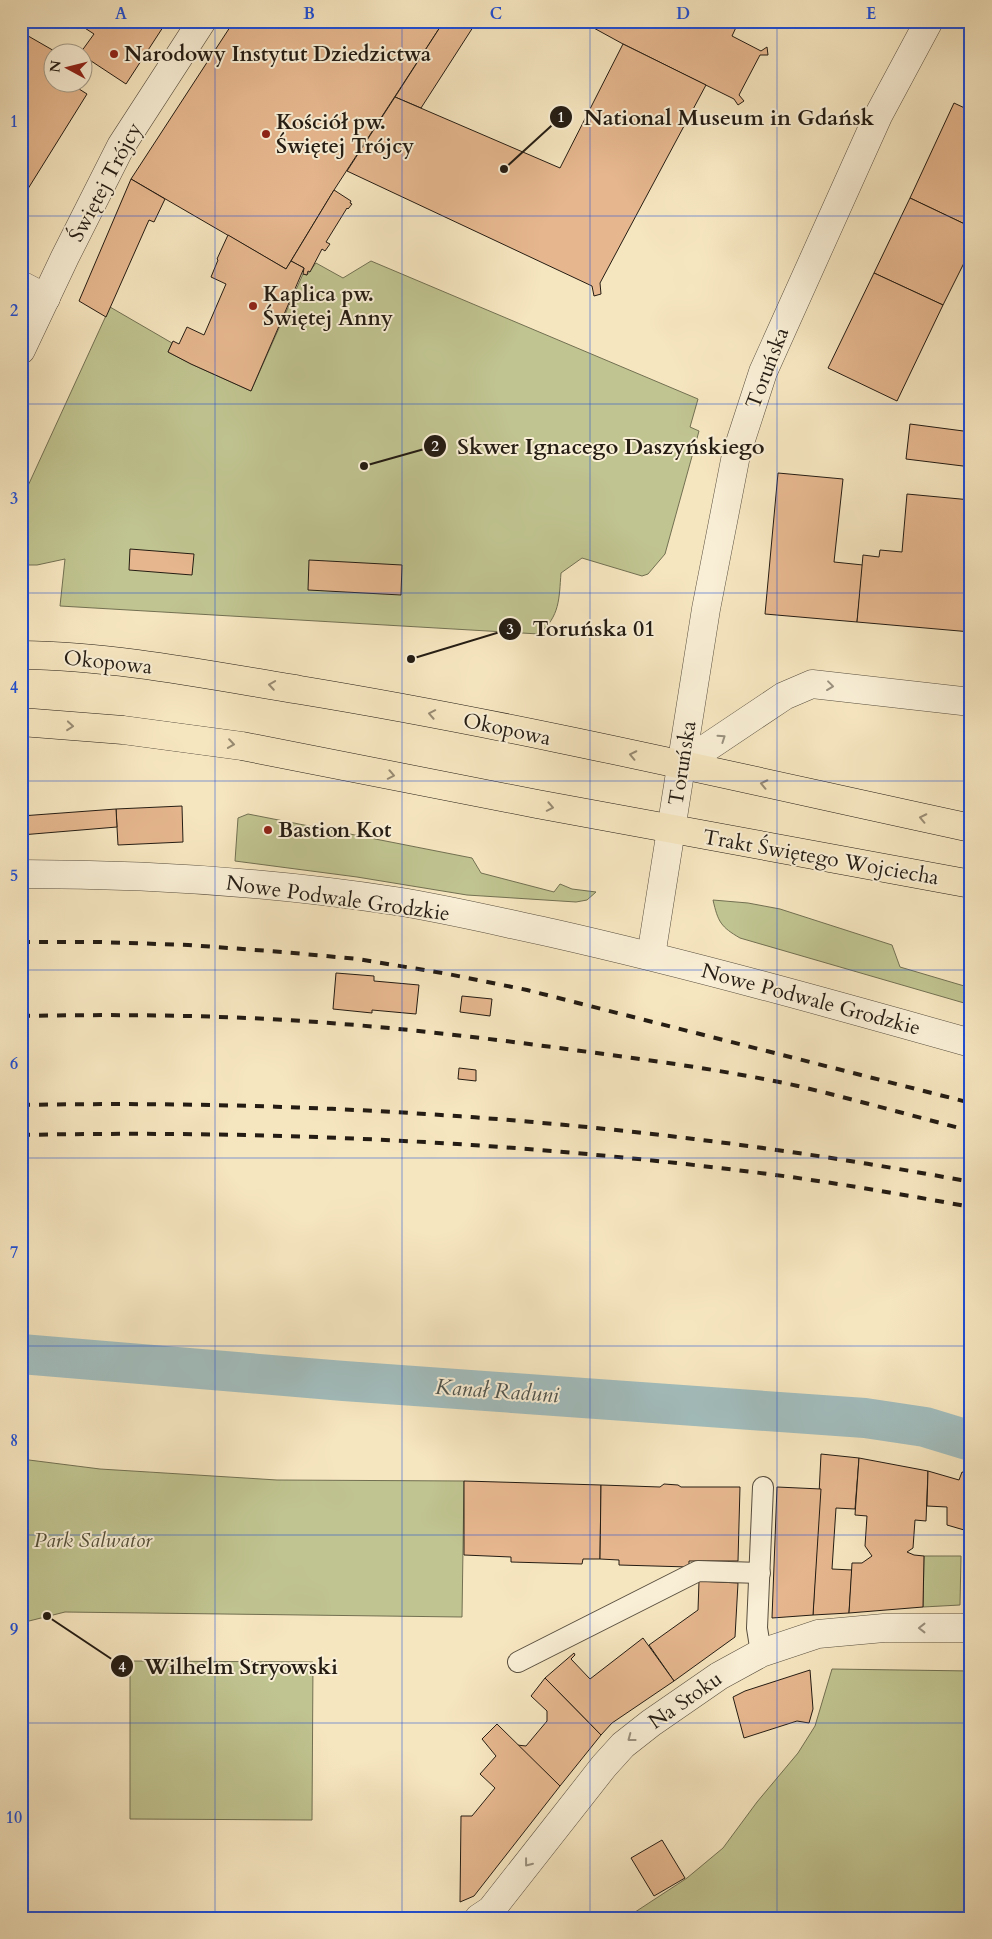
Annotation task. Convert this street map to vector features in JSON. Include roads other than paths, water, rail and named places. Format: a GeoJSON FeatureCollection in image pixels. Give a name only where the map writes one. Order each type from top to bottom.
{"type":"FeatureCollection","features":[{"type":"Feature","properties":{"kind":"main road","name":"Okopowa"},"geometry":{"type":"LineString","coordinates":[[21,655],[125,663],[340,696],[514,729],[681,765]]}},
{"type":"Feature","properties":{"kind":"main road"},"geometry":{"type":"LineString","coordinates":[[21,722],[123,730],[242,746],[671,830]]}},
{"type":"Feature","properties":{"kind":"main road"},"geometry":{"type":"LineString","coordinates":[[681,765],[971,828]]}},
{"type":"Feature","properties":{"kind":"main road","name":"Trakt Świętego Wojciecha"},"geometry":{"type":"LineString","coordinates":[[671,830],[971,884]]}},
{"type":"Feature","properties":{"kind":"street","name":"Świętej Trójcy"},"geometry":{"type":"LineString","coordinates":[[21,350],[121,146],[202,21]]}},
{"type":"Feature","properties":{"kind":"street","name":"Toruńska"},"geometry":{"type":"LineString","coordinates":[[671,830],[706,609],[734,464],[762,372],[878,116],[929,21]]}},
{"type":"Feature","properties":{"kind":"street"},"geometry":{"type":"LineString","coordinates":[[21,285],[46,298]]}},
{"type":"Feature","properties":{"kind":"street"},"geometry":{"type":"LineString","coordinates":[[681,765],[784,696],[812,684],[971,702]]}},
{"type":"Feature","properties":{"kind":"street"},"geometry":{"type":"LineString","coordinates":[[651,956],[671,830]]}},
{"type":"Feature","properties":{"kind":"street","name":"Nowe Podwale Grodzkie"},"geometry":{"type":"LineString","coordinates":[[21,874],[94,874],[196,879],[397,901],[517,925],[651,956],[778,988],[971,1043]]}},
{"type":"Feature","properties":{"kind":"street","name":"Na Stoku"},"geometry":{"type":"LineString","coordinates":[[479,1918],[491,1910],[604,1766],[623,1745],[718,1676],[761,1653],[818,1634],[884,1628],[971,1628]]}},
{"type":"Feature","properties":{"kind":"lane"},"geometry":{"type":"LineString","coordinates":[[761,1653],[757,1628],[763,1487]]}},
{"type":"Feature","properties":{"kind":"lane"},"geometry":{"type":"LineString","coordinates":[[518,1662],[698,1571],[760,1573]]}},
{"type":"Feature","properties":{"kind":"waterway","name":"Kanał Raduni"},"geometry":{"type":"LineString","coordinates":[[21,1354],[344,1381],[865,1418],[925,1427],[971,1441]]}},
{"type":"Feature","properties":{"kind":"railway"},"geometry":{"type":"LineString","coordinates":[[21,942],[188,945],[283,952],[358,959],[448,974],[527,990],[971,1103]]}},
{"type":"Feature","properties":{"kind":"railway"},"geometry":{"type":"LineString","coordinates":[[21,1016],[137,1015],[253,1018],[360,1025],[483,1038],[714,1070],[770,1080],[820,1091],[971,1131]]}},
{"type":"Feature","properties":{"kind":"railway"},"geometry":{"type":"LineString","coordinates":[[21,1105],[260,1106],[498,1119],[617,1130],[735,1144],[971,1182]]}},
{"type":"Feature","properties":{"kind":"railway"},"geometry":{"type":"LineString","coordinates":[[21,1135],[202,1134],[293,1136],[474,1145],[654,1161],[801,1178],[971,1207]]}},
{"type":"Feature","properties":{"kind":"place","name":"Narodowy Instytut Dziedzictwa"},"geometry":{"type":"Point","coordinates":[114,54]}},
{"type":"Feature","properties":{"kind":"place","name":"Kościół pw. Świętej Trójcy"},"geometry":{"type":"Point","coordinates":[266,134]}},
{"type":"Feature","properties":{"kind":"place","name":"National Museum in Gdańsk"},"geometry":{"type":"Point","coordinates":[504,169]}},
{"type":"Feature","properties":{"kind":"place","name":"Kaplica pw. Świętej Anny"},"geometry":{"type":"Point","coordinates":[253,306]}},
{"type":"Feature","properties":{"kind":"place","name":"Skwer Ignacego Daszyńskiego"},"geometry":{"type":"Point","coordinates":[364,466]}},
{"type":"Feature","properties":{"kind":"place","name":"Toruńska 01"},"geometry":{"type":"Point","coordinates":[411,659]}},
{"type":"Feature","properties":{"kind":"place","name":"Bastion Kot"},"geometry":{"type":"Point","coordinates":[268,830]}},
{"type":"Feature","properties":{"kind":"place","name":"Wilhelm Stryowski"},"geometry":{"type":"Point","coordinates":[47,1616]}},
{"type":"Feature","properties":{"kind":"park label","name":"Park Salwator"},"geometry":{"type":"Point","coordinates":[93,1540]}}]}
